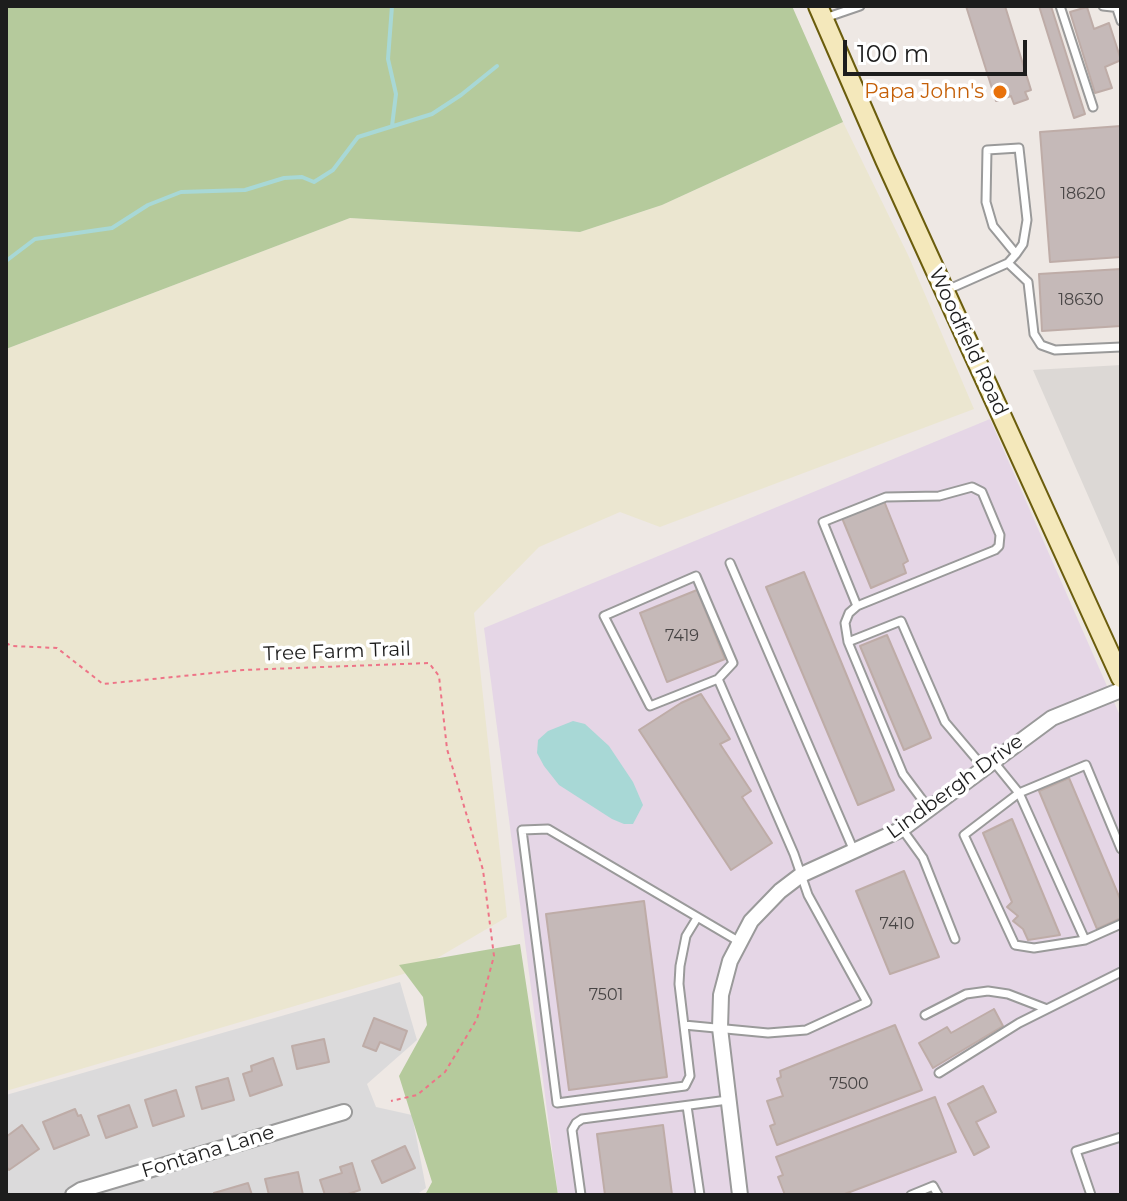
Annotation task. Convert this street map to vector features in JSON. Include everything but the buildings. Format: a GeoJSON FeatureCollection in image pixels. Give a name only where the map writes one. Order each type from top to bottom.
{"type":"FeatureCollection","features":[{"type":"Feature","properties":{"kind":"main road","name":"Woodfield Road"},"geometry":{"type":"LineString","coordinates":[[820,12],[1121,678]]}},
{"type":"Feature","properties":{"kind":"street","name":"Lindbergh Drive"},"geometry":{"type":"LineString","coordinates":[[740,1195],[720,1028],[721,995],[738,941],[765,904],[801,875],[902,829],[1052,718],[1121,690]]}},
{"type":"Feature","properties":{"kind":"street","name":"Fontana Lane"},"geometry":{"type":"LineString","coordinates":[[73,1195],[81,1190],[344,1112]]}},
{"type":"Feature","properties":{"kind":"lane"},"geometry":{"type":"LineString","coordinates":[[820,12],[860,6]]}},
{"type":"Feature","properties":{"kind":"lane"},"geometry":{"type":"LineString","coordinates":[[1060,6],[1093,107]]}},
{"type":"Feature","properties":{"kind":"lane"},"geometry":{"type":"LineString","coordinates":[[1103,6],[1119,9],[1121,21]]}},
{"type":"Feature","properties":{"kind":"lane"},"geometry":{"type":"LineString","coordinates":[[945,291],[1008,263],[1016,254],[1023,244],[1027,220],[1019,148],[987,150],[986,202],[993,226],[1016,254]]}},
{"type":"Feature","properties":{"kind":"lane"},"geometry":{"type":"LineString","coordinates":[[1008,263],[1028,282],[1034,334],[1041,345],[1055,350],[1121,347]]}},
{"type":"Feature","properties":{"kind":"lane"},"geometry":{"type":"LineString","coordinates":[[857,606],[823,522],[886,497],[939,496],[972,487],[982,492],[1000,535],[999,546],[995,550],[857,606],[849,613],[845,623],[848,642],[903,774],[930,810]]}},
{"type":"Feature","properties":{"kind":"lane"},"geometry":{"type":"LineString","coordinates":[[730,563],[854,851]]}},
{"type":"Feature","properties":{"kind":"lane"},"geometry":{"type":"LineString","coordinates":[[696,576],[733,663],[718,679],[650,706],[604,616],[696,576]]}},
{"type":"Feature","properties":{"kind":"lane"},"geometry":{"type":"LineString","coordinates":[[848,642],[901,621],[945,722],[1019,793],[1085,940]]}},
{"type":"Feature","properties":{"kind":"lane"},"geometry":{"type":"LineString","coordinates":[[684,1025],[768,1033],[806,1030],[867,1002],[808,895],[794,854],[718,679]]}},
{"type":"Feature","properties":{"kind":"lane"},"geometry":{"type":"LineString","coordinates":[[1121,849],[1086,765],[1019,793],[964,835],[1015,945],[1034,948],[1085,940],[1121,924]]}},
{"type":"Feature","properties":{"kind":"lane"},"geometry":{"type":"LineString","coordinates":[[697,918],[686,936],[680,966],[690,1076],[685,1086],[557,1103],[522,830],[548,829],[738,941]]}},
{"type":"Feature","properties":{"kind":"lane"},"geometry":{"type":"LineString","coordinates":[[902,829],[923,858],[955,939]]}},
{"type":"Feature","properties":{"kind":"lane"},"geometry":{"type":"LineString","coordinates":[[939,1073],[1019,1023],[1121,972]]}},
{"type":"Feature","properties":{"kind":"lane"},"geometry":{"type":"LineString","coordinates":[[925,1015],[966,994],[988,991],[1008,994],[1047,1009]]}},
{"type":"Feature","properties":{"kind":"lane"},"geometry":{"type":"LineString","coordinates":[[581,1195],[572,1139],[576,1123],[582,1119],[728,1100]]}},
{"type":"Feature","properties":{"kind":"lane"},"geometry":{"type":"LineString","coordinates":[[687,1106],[700,1195]]}},
{"type":"Feature","properties":{"kind":"lane"},"geometry":{"type":"LineString","coordinates":[[1091,1195],[1076,1151],[1121,1137]]}},
{"type":"Feature","properties":{"kind":"lane"},"geometry":{"type":"LineString","coordinates":[[911,1195],[933,1186],[938,1195]]}},
{"type":"Feature","properties":{"kind":"path","name":"Tree Farm Trail"},"geometry":{"type":"LineString","coordinates":[[6,643],[12,646],[57,648],[103,684],[243,670],[429,663],[439,676],[447,749],[483,870],[494,956],[477,1019],[445,1072],[417,1095],[391,1101]]}},
{"type":"Feature","properties":{"kind":"shaded area"},"geometry":{"type":"Polygon","coordinates":[[[843,122],[909,257],[974,409],[660,527],[620,512],[539,547],[474,613],[507,917],[417,970],[6,1091],[6,349],[350,218],[580,232],[662,205],[843,122]]]}},
{"type":"Feature","properties":{"kind":"shaded area"},"geometry":{"type":"Polygon","coordinates":[[[1121,365],[1121,571],[1033,370],[1121,365]]]}},
{"type":"Feature","properties":{"kind":"shaded area"},"geometry":{"type":"Polygon","coordinates":[[[990,419],[1121,718],[1121,1195],[558,1195],[484,628],[990,419]]]}},
{"type":"Feature","properties":{"kind":"shaded area"},"geometry":{"type":"Polygon","coordinates":[[[400,982],[417,1040],[367,1084],[376,1107],[412,1115],[426,1188],[416,1195],[6,1195],[6,1095],[400,982]]]}},
{"type":"Feature","properties":{"kind":"green space"},"geometry":{"type":"Polygon","coordinates":[[[6,6],[792,6],[843,122],[662,205],[580,232],[350,218],[6,349],[6,6]]]}},
{"type":"Feature","properties":{"kind":"green space"},"geometry":{"type":"Polygon","coordinates":[[[520,944],[558,1195],[425,1195],[432,1182],[399,1076],[427,1025],[423,997],[399,965],[520,944]]]}},
{"type":"Feature","properties":{"kind":"water"},"geometry":{"type":"Polygon","coordinates":[[[573,721],[585,724],[609,746],[633,782],[643,805],[633,824],[612,819],[559,785],[544,766],[537,753],[538,740],[548,731],[573,721]]]}},
{"type":"Feature","properties":{"kind":"waterway"},"geometry":{"type":"LineString","coordinates":[[392,6],[388,59],[396,94],[392,126]]}},
{"type":"Feature","properties":{"kind":"waterway"},"geometry":{"type":"LineString","coordinates":[[6,261],[35,239],[112,228],[148,205],[181,192],[245,190],[284,178],[302,177],[314,182],[333,170],[358,137],[432,114],[497,66]]}},
{"type":"Feature","properties":{"kind":"place","name":"Papa John's"},"geometry":{"type":"Point","coordinates":[1000,92]}}]}
